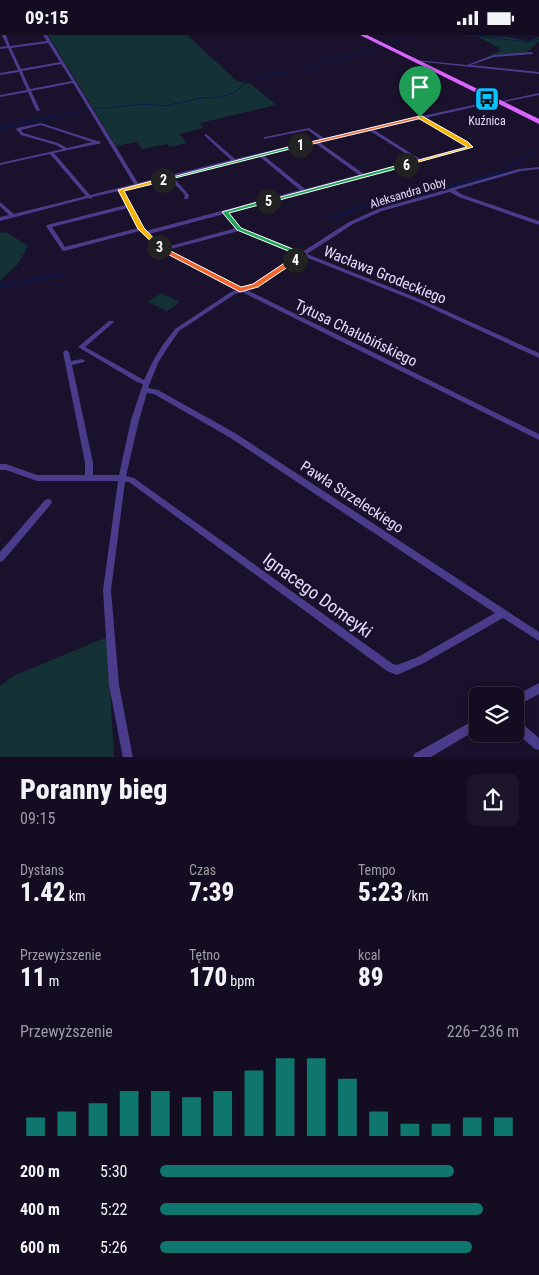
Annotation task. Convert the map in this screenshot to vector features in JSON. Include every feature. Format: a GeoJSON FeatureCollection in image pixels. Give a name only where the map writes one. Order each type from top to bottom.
{"type":"FeatureCollection","features":[{"type":"Feature","properties":{"kind":"main road"},"geometry":{"type":"LineString","coordinates":[[362,35],[539,122]]}},
{"type":"Feature","properties":{"kind":"street"},"geometry":{"type":"LineString","coordinates":[[4,35],[38,110]]}},
{"type":"Feature","properties":{"kind":"street"},"geometry":{"type":"LineString","coordinates":[[45,35],[138,185]]}},
{"type":"Feature","properties":{"kind":"street"},"geometry":{"type":"LineString","coordinates":[[0,48],[49,42]]}},
{"type":"Feature","properties":{"kind":"street"},"geometry":{"type":"LineString","coordinates":[[469,65],[493,55],[532,53]]}},
{"type":"Feature","properties":{"kind":"street"},"geometry":{"type":"LineString","coordinates":[[416,61],[539,73]]}},
{"type":"Feature","properties":{"kind":"street"},"geometry":{"type":"LineString","coordinates":[[0,74],[62,63]]}},
{"type":"Feature","properties":{"kind":"street"},"geometry":{"type":"LineString","coordinates":[[0,95],[74,82]]}},
{"type":"Feature","properties":{"kind":"street"},"geometry":{"type":"LineString","coordinates":[[0,219],[171,178],[260,154],[420,117],[539,94]]}},
{"type":"Feature","properties":{"kind":"street"},"geometry":{"type":"LineString","coordinates":[[129,206],[49,226],[64,249],[225,212],[470,147],[420,117]]}},
{"type":"Feature","properties":{"kind":"street"},"geometry":{"type":"LineString","coordinates":[[66,149],[57,144],[18,132],[18,129],[41,123],[99,143]]}},
{"type":"Feature","properties":{"kind":"street"},"geometry":{"type":"LineString","coordinates":[[265,138],[309,129],[324,140]]}},
{"type":"Feature","properties":{"kind":"street"},"geometry":{"type":"LineString","coordinates":[[370,129],[420,161]]}},
{"type":"Feature","properties":{"kind":"street"},"geometry":{"type":"LineString","coordinates":[[206,135],[235,161]]}},
{"type":"Feature","properties":{"kind":"street"},"geometry":{"type":"LineString","coordinates":[[0,164],[110,141]]}},
{"type":"Feature","properties":{"kind":"street"},"geometry":{"type":"LineString","coordinates":[[316,142],[364,176]]}},
{"type":"Feature","properties":{"kind":"street"},"geometry":{"type":"LineString","coordinates":[[51,153],[90,198]]}},
{"type":"Feature","properties":{"kind":"street"},"geometry":{"type":"LineString","coordinates":[[260,154],[264,160],[304,191]]}},
{"type":"Feature","properties":{"kind":"street","name":"Aleksandra Doby"},"geometry":{"type":"LineString","coordinates":[[240,290],[255,285],[365,216],[521,170],[539,168]]}},
{"type":"Feature","properties":{"kind":"street"},"geometry":{"type":"LineString","coordinates":[[171,178],[187,195],[186,198]]}},
{"type":"Feature","properties":{"kind":"street","name":"Tytusa Chałubińskiego"},"geometry":{"type":"LineString","coordinates":[[121,190],[143,231],[162,250],[539,437]]}},
{"type":"Feature","properties":{"kind":"street"},"geometry":{"type":"LineString","coordinates":[[451,190],[461,196],[539,223]]}},
{"type":"Feature","properties":{"kind":"street"},"geometry":{"type":"LineString","coordinates":[[0,203],[13,216]]}},
{"type":"Feature","properties":{"kind":"street"},"geometry":{"type":"LineString","coordinates":[[162,250],[239,229],[225,212]]}},
{"type":"Feature","properties":{"kind":"street","name":"Wacława Grodeckiego"},"geometry":{"type":"LineString","coordinates":[[239,229],[420,301],[539,356]]}},
{"type":"Feature","properties":{"kind":"street"},"geometry":{"type":"LineString","coordinates":[[128,757],[114,685],[107,590],[122,478],[136,416],[146,386],[171,337],[177,330],[240,290]]}},
{"type":"Feature","properties":{"kind":"street"},"geometry":{"type":"LineString","coordinates":[[111,322],[81,347],[139,380],[146,386]]}},
{"type":"Feature","properties":{"kind":"street"},"geometry":{"type":"LineString","coordinates":[[66,352],[89,463],[89,477]]}},
{"type":"Feature","properties":{"kind":"street"},"geometry":{"type":"LineString","coordinates":[[69,364],[82,361]]}},
{"type":"Feature","properties":{"kind":"street","name":"Pawła Strzeleckiego"},"geometry":{"type":"LineString","coordinates":[[146,386],[232,435],[539,637]]}},
{"type":"Feature","properties":{"kind":"street","name":"Ignacego Domeyki"},"geometry":{"type":"LineString","coordinates":[[0,467],[6,467],[36,478],[89,477],[131,480],[390,668],[397,670],[421,660],[504,613]]}},
{"type":"Feature","properties":{"kind":"street"},"geometry":{"type":"LineString","coordinates":[[0,558],[48,501]]}},
{"type":"Feature","properties":{"kind":"street"},"geometry":{"type":"LineString","coordinates":[[524,697],[539,688]]}},
{"type":"Feature","properties":{"kind":"street"},"geometry":{"type":"LineString","coordinates":[[418,757],[469,728]]}},
{"type":"Feature","properties":{"kind":"street"},"geometry":{"type":"LineString","coordinates":[[524,732],[539,745]]}},
{"type":"Feature","properties":{"kind":"green space"},"geometry":{"type":"Polygon","coordinates":[[[48,35],[187,35],[237,81],[251,84],[276,105],[200,123],[203,128],[179,134],[187,143],[170,147],[167,144],[142,149],[137,142],[116,146],[48,35]]]}},
{"type":"Feature","properties":{"kind":"green space"},"geometry":{"type":"Polygon","coordinates":[[[461,35],[509,37],[528,41],[539,37],[539,41],[526,53],[490,55],[500,51],[499,48],[478,37],[461,35]]]}},
{"type":"Feature","properties":{"kind":"green space"},"geometry":{"type":"Polygon","coordinates":[[[6,232],[28,246],[18,264],[0,281],[0,233],[6,232]]]}},
{"type":"Feature","properties":{"kind":"green space"},"geometry":{"type":"Polygon","coordinates":[[[161,293],[180,302],[167,311],[148,302],[161,293]]]}},
{"type":"Feature","properties":{"kind":"green space"},"geometry":{"type":"Polygon","coordinates":[[[107,637],[114,757],[0,757],[0,686],[13,676],[107,637]]]}},
{"type":"Feature","properties":{"kind":"waterway"},"geometry":{"type":"LineString","coordinates":[[387,44],[416,35]]}},
{"type":"Feature","properties":{"kind":"waterway"},"geometry":{"type":"LineString","coordinates":[[468,35],[527,42],[539,39]]}},
{"type":"Feature","properties":{"kind":"waterway"},"geometry":{"type":"LineString","coordinates":[[94,109],[145,104],[164,106],[201,98],[220,97],[234,93],[249,80],[307,68],[357,54],[377,46]]}},
{"type":"Feature","properties":{"kind":"waterway"},"geometry":{"type":"LineString","coordinates":[[46,119],[88,110]]}},
{"type":"Feature","properties":{"kind":"waterway"},"geometry":{"type":"LineString","coordinates":[[0,128],[52,117]]}},
{"type":"Feature","properties":{"kind":"waterway"},"geometry":{"type":"LineString","coordinates":[[331,219],[363,206],[392,203],[505,171],[526,155],[534,153]]}},
{"type":"Feature","properties":{"kind":"waterway"},"geometry":{"type":"LineString","coordinates":[[0,286],[64,274]]}},
{"type":"Feature","properties":{"kind":"place","name":"Kuźnica"},"geometry":{"type":"Point","coordinates":[487,99]}},
{"type":"Feature","properties":{"kind":"route"},"geometry":{"type":"LineString","coordinates":[[420,117],[470,147],[225,212],[239,229],[303,255],[246,289],[240,290],[162,250],[141,229],[121,190],[260,154],[420,117]]}}]}
